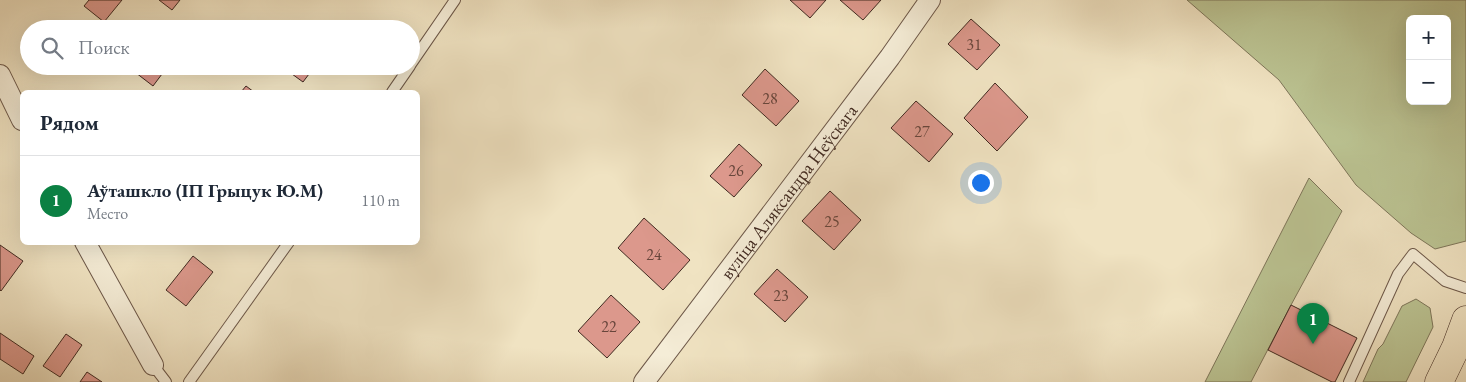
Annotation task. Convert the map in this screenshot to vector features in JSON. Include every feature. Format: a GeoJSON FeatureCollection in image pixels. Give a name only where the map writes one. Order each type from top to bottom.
{"type":"FeatureCollection","features":[{"type":"Feature","properties":{"kind":"highway"},"geometry":{"type":"LineString","coordinates":[[1439,382],[1456,347],[1466,320]]}},
{"type":"Feature","properties":{"kind":"street","name":"вуліца Аляксандра Неўскага"},"geometry":{"type":"LineString","coordinates":[[644,382],[890,57],[930,0]]}},
{"type":"Feature","properties":{"kind":"street"},"geometry":{"type":"LineString","coordinates":[[0,74],[20,116]]}},
{"type":"Feature","properties":{"kind":"street"},"geometry":{"type":"LineString","coordinates":[[87,245],[153,365]]}},
{"type":"Feature","properties":{"kind":"lane"},"geometry":{"type":"LineString","coordinates":[[420,51],[454,0]]}},
{"type":"Feature","properties":{"kind":"lane"},"geometry":{"type":"LineString","coordinates":[[393,90],[404,75]]}},
{"type":"Feature","properties":{"kind":"lane"},"geometry":{"type":"LineString","coordinates":[[189,382],[286,245]]}},
{"type":"Feature","properties":{"kind":"lane"},"geometry":{"type":"LineString","coordinates":[[1349,382],[1398,274],[1413,254],[1445,281],[1466,288]]}},
{"type":"Feature","properties":{"kind":"lane"},"geometry":{"type":"LineString","coordinates":[[153,365],[166,382]]}},
{"type":"Feature","properties":{"kind":"green space"},"geometry":{"type":"Polygon","coordinates":[[[1187,0],[1466,0],[1466,241],[1435,249],[1411,233],[1356,185],[1279,80],[1187,0]]]}},
{"type":"Feature","properties":{"kind":"green space"},"geometry":{"type":"Polygon","coordinates":[[[1309,178],[1342,211],[1251,382],[1205,382],[1309,178]]]}},
{"type":"Feature","properties":{"kind":"green space"},"geometry":{"type":"Polygon","coordinates":[[[1416,299],[1430,308],[1433,327],[1406,382],[1363,382],[1378,349],[1383,344],[1402,306],[1416,299]]]}},
{"type":"Feature","properties":{"kind":"building"},"geometry":{"type":"Polygon","coordinates":[[[89,0],[122,0],[106,20],[102,20],[84,6],[89,0]]]}},
{"type":"Feature","properties":{"kind":"building"},"geometry":{"type":"Polygon","coordinates":[[[159,0],[180,0],[172,10],[159,0]]]}},
{"type":"Feature","properties":{"kind":"building"},"geometry":{"type":"Polygon","coordinates":[[[790,0],[826,0],[810,18],[790,0]]]}},
{"type":"Feature","properties":{"kind":"building"},"geometry":{"type":"Polygon","coordinates":[[[840,0],[881,0],[863,20],[840,0]]]}},
{"type":"Feature","properties":{"kind":"building"},"geometry":{"type":"Polygon","coordinates":[[[971,19],[1000,45],[977,70],[948,44],[971,19]]]}},
{"type":"Feature","properties":{"kind":"building"},"geometry":{"type":"Polygon","coordinates":[[[765,69],[799,101],[776,126],[742,95],[765,69]]]}},
{"type":"Feature","properties":{"kind":"building"},"geometry":{"type":"Polygon","coordinates":[[[139,75],[161,75],[153,86],[139,75]]]}},
{"type":"Feature","properties":{"kind":"building"},"geometry":{"type":"Polygon","coordinates":[[[293,75],[308,75],[303,82],[293,75]]]}},
{"type":"Feature","properties":{"kind":"building"},"geometry":{"type":"Polygon","coordinates":[[[995,83],[1028,117],[997,151],[964,118],[995,83]]]}},
{"type":"Feature","properties":{"kind":"building"},"geometry":{"type":"Polygon","coordinates":[[[246,86],[251,90],[243,90],[246,86]]]}},
{"type":"Feature","properties":{"kind":"building"},"geometry":{"type":"Polygon","coordinates":[[[916,101],[953,134],[929,162],[891,128],[916,101]]]}},
{"type":"Feature","properties":{"kind":"building"},"geometry":{"type":"Polygon","coordinates":[[[739,144],[762,165],[734,197],[710,176],[739,144]]]}},
{"type":"Feature","properties":{"kind":"building"},"geometry":{"type":"Polygon","coordinates":[[[830,191],[861,220],[834,250],[802,221],[830,191]]]}},
{"type":"Feature","properties":{"kind":"building"},"geometry":{"type":"Polygon","coordinates":[[[644,218],[690,260],[663,290],[618,248],[644,218]]]}},
{"type":"Feature","properties":{"kind":"building"},"geometry":{"type":"Polygon","coordinates":[[[0,245],[23,261],[1,291],[0,290],[0,245]]]}},
{"type":"Feature","properties":{"kind":"building"},"geometry":{"type":"Polygon","coordinates":[[[193,256],[213,272],[186,306],[166,290],[193,256]]]}},
{"type":"Feature","properties":{"kind":"building"},"geometry":{"type":"Polygon","coordinates":[[[777,269],[808,297],[785,322],[754,294],[777,269]]]}},
{"type":"Feature","properties":{"kind":"building"},"geometry":{"type":"Polygon","coordinates":[[[611,295],[640,322],[607,358],[578,331],[611,295]]]}},
{"type":"Feature","properties":{"kind":"building"},"geometry":{"type":"Polygon","coordinates":[[[1291,305],[1357,338],[1335,382],[1268,350],[1291,305]]]}},
{"type":"Feature","properties":{"kind":"building"},"geometry":{"type":"Polygon","coordinates":[[[0,333],[34,356],[23,374],[0,359],[0,333]]]}},
{"type":"Feature","properties":{"kind":"building"},"geometry":{"type":"Polygon","coordinates":[[[66,334],[82,345],[60,377],[43,366],[66,334]]]}},
{"type":"Feature","properties":{"kind":"building"},"geometry":{"type":"Polygon","coordinates":[[[87,372],[102,382],[80,382],[87,372]]]}},
{"type":"Feature","properties":{"kind":"place","name":"Аўташкло (ІП Грыцук Ю.М)"},"geometry":{"type":"Point","coordinates":[1313,344]}}]}
